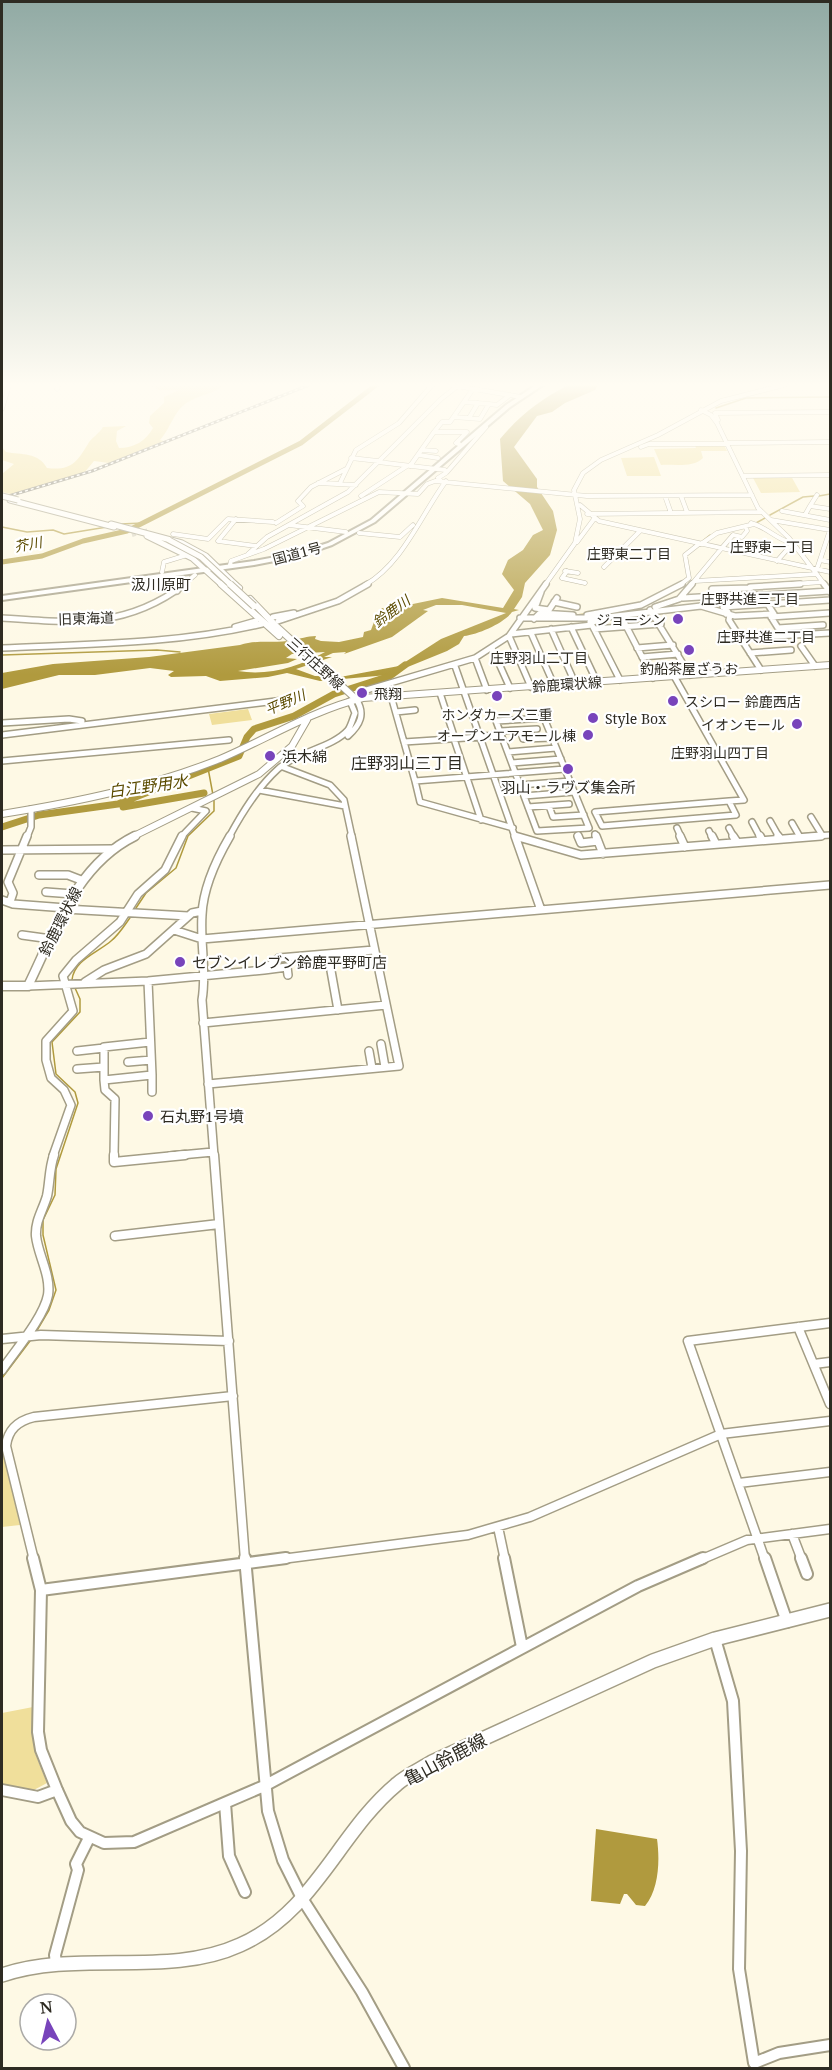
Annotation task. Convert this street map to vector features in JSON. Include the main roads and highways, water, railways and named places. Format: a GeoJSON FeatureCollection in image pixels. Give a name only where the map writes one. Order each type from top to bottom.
{"type":"FeatureCollection","features":[{"type":"Feature","properties":{"kind":"highway","name":"国道1号"},"geometry":{"type":"LineString","coordinates":[[2,597],[211,568],[310,549],[348,534],[369,521],[418,482]]}},
{"type":"Feature","properties":{"kind":"highway","name":"国道1号"},"geometry":{"type":"LineString","coordinates":[[2,597],[283,558],[330,544],[367,526],[404,493]]}},
{"type":"Feature","properties":{"kind":"main road"},"geometry":{"type":"LineString","coordinates":[[2,497],[169,539],[192,548],[211,568]]}},
{"type":"Feature","properties":{"kind":"main road"},"geometry":{"type":"LineString","coordinates":[[169,539],[211,568]]}},
{"type":"Feature","properties":{"kind":"main road"},"geometry":{"type":"LineString","coordinates":[[169,539],[184,553],[211,568]]}},
{"type":"Feature","properties":{"kind":"main road","name":"三行庄野線"},"geometry":{"type":"LineString","coordinates":[[211,568],[252,607],[264,623]]}},
{"type":"Feature","properties":{"kind":"main road","name":"三行庄野線"},"geometry":{"type":"LineString","coordinates":[[211,568],[264,623],[351,698]]}},
{"type":"Feature","properties":{"kind":"main road","name":"三行庄野線"},"geometry":{"type":"LineString","coordinates":[[211,568],[278,624],[351,698]]}},
{"type":"Feature","properties":{"kind":"main road","name":"三行庄野線"},"geometry":{"type":"LineString","coordinates":[[252,607],[278,624]]}},
{"type":"Feature","properties":{"kind":"main road","name":"鈴鹿環状線"},"geometry":{"type":"LineString","coordinates":[[2,987],[28,986],[81,880],[113,849],[265,770],[292,746],[297,728],[307,719],[351,698],[831,665]]}},
{"type":"Feature","properties":{"kind":"main road"},"geometry":{"type":"LineString","coordinates":[[2,814],[31,815],[173,776],[297,728]]}},
{"type":"Feature","properties":{"kind":"main road","name":"亀山鈴鹿線"},"geometry":{"type":"LineString","coordinates":[[2,1975],[23,1968],[56,1964],[159,1960],[212,1955],[268,1930],[303,1900],[366,1816],[398,1783],[414,1772],[632,1670],[715,1639],[831,1610]]}},
{"type":"Feature","properties":{"kind":"water","name":"鈴鹿川"},"geometry":{"type":"Polygon","coordinates":[[[504,482],[537,482],[537,487],[553,511],[557,530],[550,555],[525,583],[522,597],[514,609],[519,610],[512,612],[491,627],[464,636],[459,644],[447,651],[388,675],[320,681],[287,673],[220,681],[206,676],[171,677],[168,675],[174,671],[150,668],[95,675],[59,675],[2,689],[2,673],[53,664],[149,657],[313,636],[321,641],[339,642],[363,637],[364,632],[371,630],[382,608],[395,610],[400,599],[409,599],[404,602],[408,605],[442,598],[503,608],[514,590],[502,574],[508,560],[523,550],[533,535],[543,530],[530,504],[504,482]],[[436,605],[423,610],[428,611],[392,637],[344,654],[346,652],[333,653],[324,657],[332,657],[296,669],[315,676],[340,677],[399,666],[441,639],[506,613],[462,605],[436,605]],[[325,652],[292,654],[286,658],[297,659],[288,663],[238,671],[272,671],[305,662],[325,652]]]}},
{"type":"Feature","properties":{"kind":"water"},"geometry":{"type":"Polygon","coordinates":[[[596,1829],[657,1839],[656,1883],[645,1906],[636,1905],[627,1894],[624,1894],[620,1904],[591,1901],[596,1829]]]}},
{"type":"Feature","properties":{"kind":"waterway","name":"芥川"},"geometry":{"type":"LineString","coordinates":[[2,562],[42,556],[83,541],[127,531],[225,482]]}},
{"type":"Feature","properties":{"kind":"waterway"},"geometry":{"type":"LineString","coordinates":[[819,496],[830,494]]}},
{"type":"Feature","properties":{"kind":"waterway"},"geometry":{"type":"LineString","coordinates":[[770,515],[803,497],[814,496]]}},
{"type":"Feature","properties":{"kind":"waterway"},"geometry":{"type":"LineString","coordinates":[[756,523],[765,518]]}},
{"type":"Feature","properties":{"kind":"waterway"},"geometry":{"type":"LineString","coordinates":[[120,524],[143,523]]}},
{"type":"Feature","properties":{"kind":"waterway"},"geometry":{"type":"LineString","coordinates":[[2,527],[27,532],[53,530],[64,534],[107,527]]}},
{"type":"Feature","properties":{"kind":"waterway"},"geometry":{"type":"LineString","coordinates":[[700,543],[710,535]]}},
{"type":"Feature","properties":{"kind":"waterway"},"geometry":{"type":"LineString","coordinates":[[576,615],[586,614]]}},
{"type":"Feature","properties":{"kind":"waterway"},"geometry":{"type":"LineString","coordinates":[[536,621],[555,621]]}},
{"type":"Feature","properties":{"kind":"waterway"},"geometry":{"type":"LineString","coordinates":[[2,655],[157,650],[180,652]]}},
{"type":"Feature","properties":{"kind":"waterway","name":"平野川"},"geometry":{"type":"LineString","coordinates":[[2,827],[39,815],[118,804],[239,756],[247,737],[254,729],[294,716],[334,694],[390,676],[405,665]]}},
{"type":"Feature","properties":{"kind":"waterway"},"geometry":{"type":"LineString","coordinates":[[208,768],[213,795]]}},
{"type":"Feature","properties":{"kind":"waterway","name":"白江野用水"},"geometry":{"type":"LineString","coordinates":[[123,807],[204,793]]}},
{"type":"Feature","properties":{"kind":"waterway"},"geometry":{"type":"LineString","coordinates":[[134,911],[146,893],[176,868],[188,836],[214,811],[214,800]]}},
{"type":"Feature","properties":{"kind":"waterway"},"geometry":{"type":"LineString","coordinates":[[72,980],[77,967],[114,938],[132,915]]}},
{"type":"Feature","properties":{"kind":"waterway"},"geometry":{"type":"LineString","coordinates":[[36,1332],[49,1310],[56,1290],[43,1235],[43,1220],[55,1195],[56,1169],[78,1103],[75,1092],[56,1074],[52,1042],[80,1012],[80,999],[75,988]]}},
{"type":"Feature","properties":{"kind":"waterway"},"geometry":{"type":"LineString","coordinates":[[2,1378],[30,1341]]}},
{"type":"Feature","properties":{"kind":"tunnel"},"geometry":{"type":"LineString","coordinates":[[132,535],[149,530]]}},
{"type":"Feature","properties":{"kind":"railway"},"geometry":{"type":"LineString","coordinates":[[2,498],[57,482]]}},
{"type":"Feature","properties":{"kind":"place","name":"ジョーシン"},"geometry":{"type":"Point","coordinates":[678,619]}},
{"type":"Feature","properties":{"kind":"place","name":"釣船茶屋ざうお"},"geometry":{"type":"Point","coordinates":[689,650]}},
{"type":"Feature","properties":{"kind":"place","name":"飛翔"},"geometry":{"type":"Point","coordinates":[362,693]}},
{"type":"Feature","properties":{"kind":"place","name":"ホンダカーズ三重"},"geometry":{"type":"Point","coordinates":[497,696]}},
{"type":"Feature","properties":{"kind":"place","name":"スシロー 鈴鹿西店"},"geometry":{"type":"Point","coordinates":[673,701]}},
{"type":"Feature","properties":{"kind":"place","name":"Style Box"},"geometry":{"type":"Point","coordinates":[593,718]}},
{"type":"Feature","properties":{"kind":"place","name":"イオンモール"},"geometry":{"type":"Point","coordinates":[797,724]}},
{"type":"Feature","properties":{"kind":"place","name":"オープンエアモール棟"},"geometry":{"type":"Point","coordinates":[588,735]}},
{"type":"Feature","properties":{"kind":"place","name":"浜木綿"},"geometry":{"type":"Point","coordinates":[270,756]}},
{"type":"Feature","properties":{"kind":"place","name":"羽山・ラヴズ集会所"},"geometry":{"type":"Point","coordinates":[568,769]}},
{"type":"Feature","properties":{"kind":"place","name":"セブンイレブン鈴鹿平野町店"},"geometry":{"type":"Point","coordinates":[180,962]}},
{"type":"Feature","properties":{"kind":"place","name":"石丸野1号墳"},"geometry":{"type":"Point","coordinates":[148,1116]}},
{"type":"Feature","properties":{"kind":"district","name":"庄野東一丁目"},"geometry":{"type":"Point","coordinates":[772,546]}},
{"type":"Feature","properties":{"kind":"district","name":"庄野東二丁目"},"geometry":{"type":"Point","coordinates":[629,553]}},
{"type":"Feature","properties":{"kind":"district","name":"汲川原町"},"geometry":{"type":"Point","coordinates":[161,584]}},
{"type":"Feature","properties":{"kind":"district","name":"庄野共進三丁目"},"geometry":{"type":"Point","coordinates":[750,598]}},
{"type":"Feature","properties":{"kind":"district","name":"庄野共進二丁目"},"geometry":{"type":"Point","coordinates":[766,636]}},
{"type":"Feature","properties":{"kind":"district","name":"庄野羽山二丁目"},"geometry":{"type":"Point","coordinates":[539,657]}},
{"type":"Feature","properties":{"kind":"district","name":"庄野羽山四丁目"},"geometry":{"type":"Point","coordinates":[720,752]}},
{"type":"Feature","properties":{"kind":"district","name":"庄野羽山三丁目"},"geometry":{"type":"Point","coordinates":[407,763]}}]}
